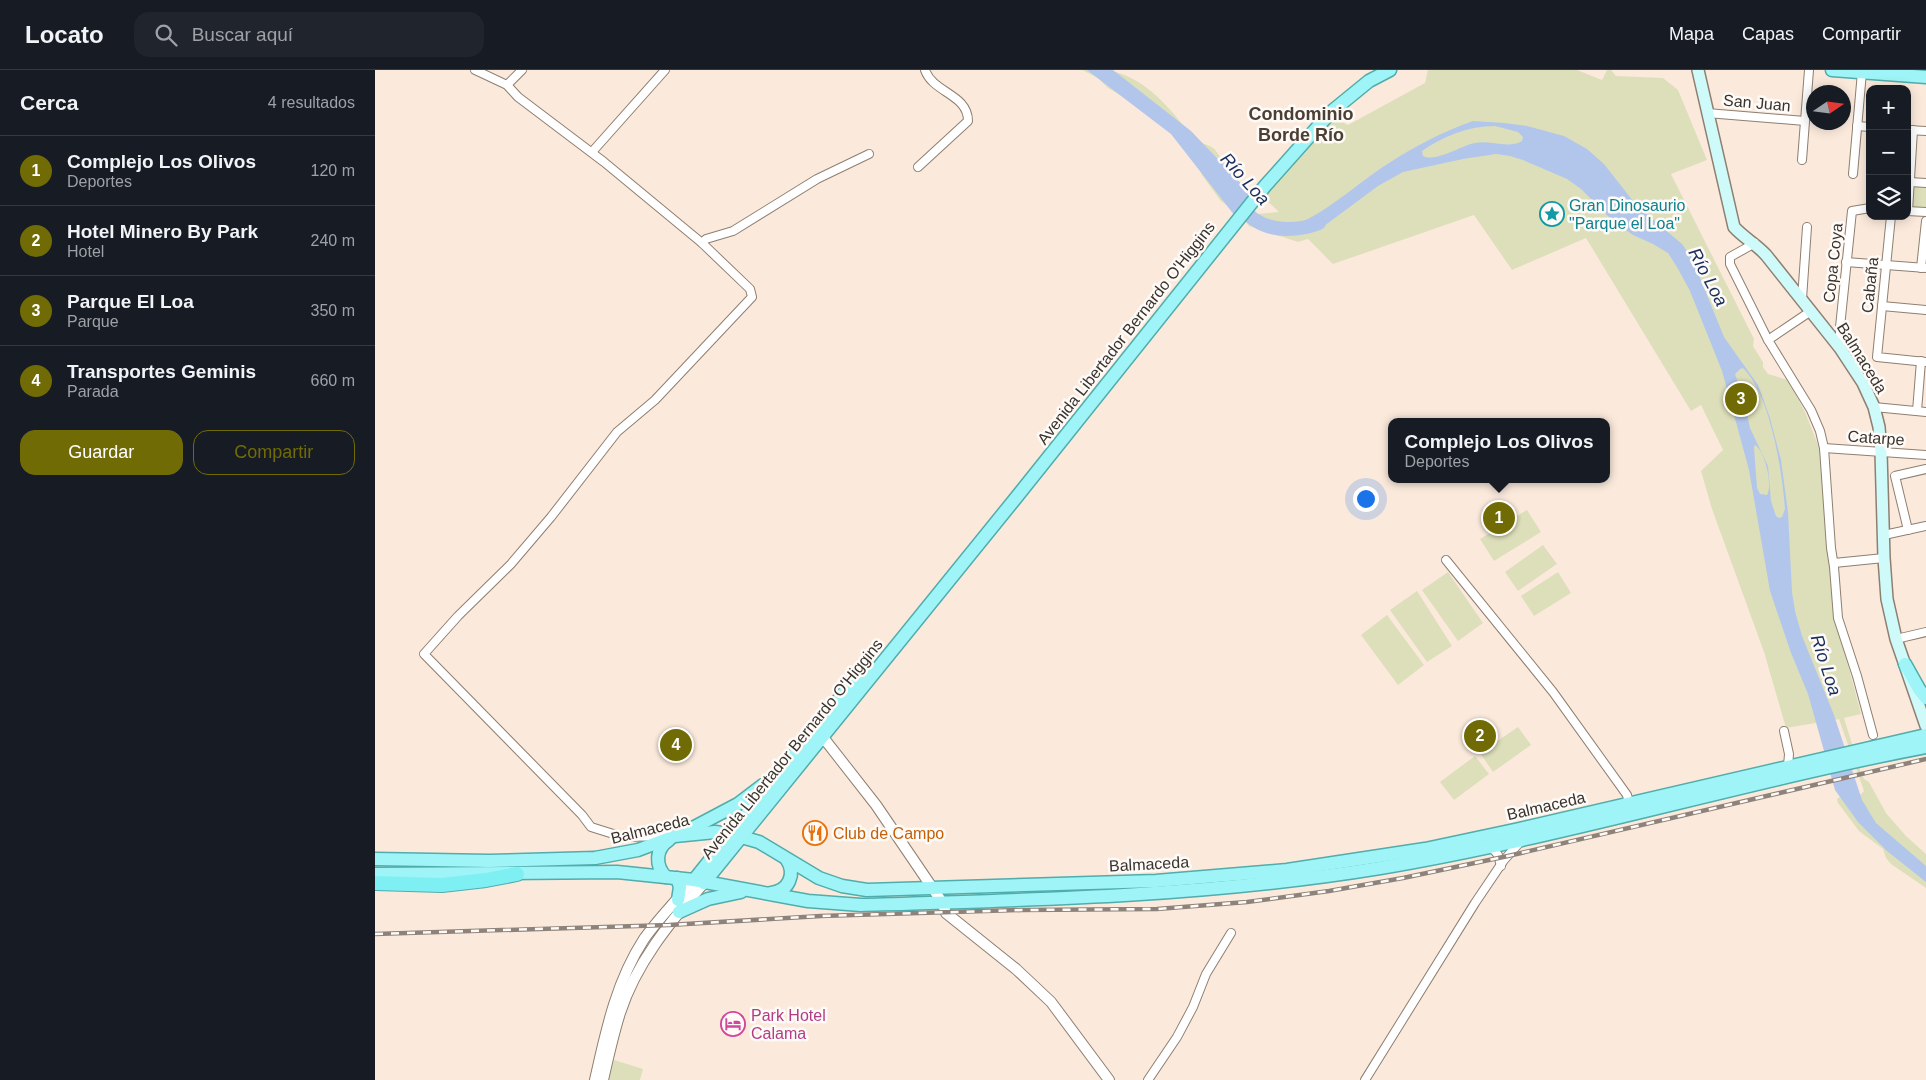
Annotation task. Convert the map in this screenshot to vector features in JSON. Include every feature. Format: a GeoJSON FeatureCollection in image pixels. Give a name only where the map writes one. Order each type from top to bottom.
{"type":"FeatureCollection","features":[{"type":"Feature","properties":{"kind":"highway"},"geometry":{"type":"LineString","coordinates":[[375,883],[442,885],[517,874]]}},
{"type":"Feature","properties":{"kind":"main road","name":"Avenida Libertador Bernardo O'Higgins"},"geometry":{"type":"LineString","coordinates":[[736,836],[752,823],[1015,499],[1265,186],[1331,112],[1369,81],[1390,70]]}},
{"type":"Feature","properties":{"kind":"main road","name":"Balmaceda"},"geometry":{"type":"LineString","coordinates":[[1698,70],[1732,222],[1742,236],[1755,243],[1766,255],[1811,310],[1840,348],[1863,383],[1874,407],[1879,427],[1881,452],[1887,599],[1896,639],[1926,726]]}},
{"type":"Feature","properties":{"kind":"main road"},"geometry":{"type":"LineString","coordinates":[[1832,70],[1926,77]]}},
{"type":"Feature","properties":{"kind":"main road","name":"Avenida Libertador Bernardo O'Higgins"},"geometry":{"type":"LineString","coordinates":[[699,882],[736,836],[787,763],[844,693],[904,635]]}},
{"type":"Feature","properties":{"kind":"main road"},"geometry":{"type":"LineString","coordinates":[[1905,664],[1926,698]]}},
{"type":"Feature","properties":{"kind":"main road","name":"Balmaceda"},"geometry":{"type":"LineString","coordinates":[[375,859],[489,861],[595,858],[638,850],[675,836],[715,832],[759,842],[819,878],[854,888],[879,890],[933,889],[1156,881],[1287,870],[1520,834],[1866,753],[1926,735]]}},
{"type":"Feature","properties":{"kind":"main road","name":"Balmaceda"},"geometry":{"type":"LineString","coordinates":[[1866,753],[1926,747]]}},
{"type":"Feature","properties":{"kind":"main road"},"geometry":{"type":"LineString","coordinates":[[750,890],[678,906],[680,887],[658,865],[658,855],[664,843],[709,821],[737,804],[787,763]]}},
{"type":"Feature","properties":{"kind":"main road","name":"Balmaceda"},"geometry":{"type":"LineString","coordinates":[[375,874],[592,872],[672,877],[808,901],[844,904],[942,902],[1209,890],[1336,875],[1487,848],[1520,834],[1629,803],[1789,766],[1816,765]]}},
{"type":"Feature","properties":{"kind":"main road"},"geometry":{"type":"LineString","coordinates":[[752,823],[759,842]]}},
{"type":"Feature","properties":{"kind":"main road"},"geometry":{"type":"LineString","coordinates":[[771,893],[781,891],[790,880],[791,867],[787,860]]}},
{"type":"Feature","properties":{"kind":"street"},"geometry":{"type":"LineString","coordinates":[[475,70],[507,85],[518,97],[592,152],[702,244],[750,289],[752,297],[655,400],[617,432],[551,517],[511,564],[458,616],[424,654],[582,814],[591,827],[623,836],[675,836]]}},
{"type":"Feature","properties":{"kind":"street"},"geometry":{"type":"LineString","coordinates":[[507,85],[522,70]]}},
{"type":"Feature","properties":{"kind":"street"},"geometry":{"type":"LineString","coordinates":[[592,152],[665,70]]}},
{"type":"Feature","properties":{"kind":"street"},"geometry":{"type":"LineString","coordinates":[[918,167],[968,121],[968,113],[963,103],[932,82],[925,70]]}},
{"type":"Feature","properties":{"kind":"street"},"geometry":{"type":"LineString","coordinates":[[1801,160],[1809,70]]}},
{"type":"Feature","properties":{"kind":"street"},"geometry":{"type":"LineString","coordinates":[[1853,174],[1862,72]]}},
{"type":"Feature","properties":{"kind":"street","name":"San Juan"},"geometry":{"type":"LineString","coordinates":[[1707,113],[1805,121]]}},
{"type":"Feature","properties":{"kind":"street"},"geometry":{"type":"LineString","coordinates":[[1857,126],[1866,126]]}},
{"type":"Feature","properties":{"kind":"street"},"geometry":{"type":"LineString","coordinates":[[1911,130],[1926,131]]}},
{"type":"Feature","properties":{"kind":"street"},"geometry":{"type":"LineString","coordinates":[[702,244],[706,239],[733,231],[817,179],[869,154]]}},
{"type":"Feature","properties":{"kind":"street"},"geometry":{"type":"LineString","coordinates":[[1911,182],[1926,183]]}},
{"type":"Feature","properties":{"kind":"street","name":"Copa Coya"},"geometry":{"type":"LineString","coordinates":[[1840,348],[1840,327],[1852,211],[1866,209]]}},
{"type":"Feature","properties":{"kind":"street"},"geometry":{"type":"LineString","coordinates":[[1911,211],[1926,212]]}},
{"type":"Feature","properties":{"kind":"street","name":"Cabaña"},"geometry":{"type":"LineString","coordinates":[[1891,220],[1877,357],[1924,362]]}},
{"type":"Feature","properties":{"kind":"street"},"geometry":{"type":"LineString","coordinates":[[1846,262],[1924,268],[1926,221]]}},
{"type":"Feature","properties":{"kind":"street"},"geometry":{"type":"LineString","coordinates":[[1802,300],[1807,227]]}},
{"type":"Feature","properties":{"kind":"street"},"geometry":{"type":"LineString","coordinates":[[1755,243],[1730,257],[1730,264],[1768,340],[1811,410],[1820,431],[1824,448],[1838,618],[1857,676],[1873,735]]}},
{"type":"Feature","properties":{"kind":"street"},"geometry":{"type":"LineString","coordinates":[[1882,306],[1926,310]]}},
{"type":"Feature","properties":{"kind":"street"},"geometry":{"type":"LineString","coordinates":[[1768,340],[1811,310]]}},
{"type":"Feature","properties":{"kind":"street"},"geometry":{"type":"LineString","coordinates":[[1917,411],[1924,362]]}},
{"type":"Feature","properties":{"kind":"street"},"geometry":{"type":"LineString","coordinates":[[1874,407],[1926,412]]}},
{"type":"Feature","properties":{"kind":"street","name":"Catarpe"},"geometry":{"type":"LineString","coordinates":[[1824,448],[1926,456]]}},
{"type":"Feature","properties":{"kind":"street"},"geometry":{"type":"LineString","coordinates":[[1907,530],[1895,476],[1926,469]]}},
{"type":"Feature","properties":{"kind":"street"},"geometry":{"type":"LineString","coordinates":[[1884,535],[1926,526]]}},
{"type":"Feature","properties":{"kind":"street"},"geometry":{"type":"LineString","coordinates":[[1834,563],[1884,558]]}},
{"type":"Feature","properties":{"kind":"street"},"geometry":{"type":"LineString","coordinates":[[1446,560],[1553,692],[1627,796],[1629,803]]}},
{"type":"Feature","properties":{"kind":"street"},"geometry":{"type":"LineString","coordinates":[[1896,639],[1926,632]]}},
{"type":"Feature","properties":{"kind":"street"},"geometry":{"type":"LineString","coordinates":[[1784,731],[1789,754],[1789,766]]}},
{"type":"Feature","properties":{"kind":"street"},"geometry":{"type":"LineString","coordinates":[[822,736],[876,805],[942,902],[946,913],[1016,969],[1051,1002],[1109,1080]]}},
{"type":"Feature","properties":{"kind":"street"},"geometry":{"type":"LineString","coordinates":[[1365,1080],[1520,834]]}},
{"type":"Feature","properties":{"kind":"street"},"geometry":{"type":"LineString","coordinates":[[1487,848],[1493,849],[1499,855],[1501,866]]}},
{"type":"Feature","properties":{"kind":"street"},"geometry":{"type":"LineString","coordinates":[[595,1080],[612,1010],[624,976],[645,938],[678,906],[699,882]]}},
{"type":"Feature","properties":{"kind":"street"},"geometry":{"type":"LineString","coordinates":[[603,1080],[620,1014],[630,988],[678,906]]}},
{"type":"Feature","properties":{"kind":"street"},"geometry":{"type":"LineString","coordinates":[[1148,1080],[1177,1037],[1193,1007],[1206,974],[1231,933]]}},
{"type":"Feature","properties":{"kind":"green space"},"geometry":{"type":"Polygon","coordinates":[[[1082,70],[1106,70],[1119,73],[1152,92],[1187,130],[1193,133],[1198,142],[1215,150],[1234,173],[1235,186],[1251,211],[1257,214],[1279,212],[1264,198],[1264,192],[1326,122],[1338,120],[1348,125],[1425,83],[1428,70],[1577,70],[1602,80],[1607,70],[1611,70],[1616,76],[1663,78],[1678,90],[1707,160],[1671,174],[1754,339],[1753,346],[1763,362],[1763,367],[1768,374],[1788,380],[1805,412],[1820,450],[1838,627],[1861,714],[1844,718],[1864,779],[1869,782],[1886,813],[1906,836],[1926,854],[1926,888],[1891,864],[1886,858],[1883,849],[1859,831],[1838,803],[1837,799],[1841,796],[1860,795],[1864,791],[1839,719],[1786,728],[1764,652],[1712,509],[1701,471],[1723,450],[1701,405],[1691,411],[1586,238],[1512,270],[1474,215],[1333,264],[1308,239],[1298,242],[1249,226],[1244,219],[1220,200],[1202,175],[1188,146],[1134,103],[1108,88],[1098,78],[1082,70]]]}},
{"type":"Feature","properties":{"kind":"green space"},"geometry":{"type":"Polygon","coordinates":[[[1914,184],[1926,185],[1926,209],[1912,209],[1914,184]]]}},
{"type":"Feature","properties":{"kind":"green space"},"geometry":{"type":"Polygon","coordinates":[[[1527,510],[1541,532],[1494,561],[1480,539],[1527,510]]]}},
{"type":"Feature","properties":{"kind":"green space"},"geometry":{"type":"Polygon","coordinates":[[[1543,545],[1557,564],[1518,591],[1505,572],[1543,545]]]}},
{"type":"Feature","properties":{"kind":"green space"},"geometry":{"type":"Polygon","coordinates":[[[1448,572],[1483,623],[1458,641],[1422,590],[1448,572]]]}},
{"type":"Feature","properties":{"kind":"green space"},"geometry":{"type":"Polygon","coordinates":[[[1558,572],[1571,593],[1534,616],[1521,596],[1558,572]]]}},
{"type":"Feature","properties":{"kind":"green space"},"geometry":{"type":"Polygon","coordinates":[[[1417,591],[1452,646],[1427,662],[1390,610],[1417,591]]]}},
{"type":"Feature","properties":{"kind":"green space"},"geometry":{"type":"Polygon","coordinates":[[[1387,615],[1424,665],[1398,685],[1361,635],[1387,615]]]}},
{"type":"Feature","properties":{"kind":"green space"},"geometry":{"type":"Polygon","coordinates":[[[1518,727],[1531,745],[1493,772],[1480,753],[1518,727]]]}},
{"type":"Feature","properties":{"kind":"green space"},"geometry":{"type":"Polygon","coordinates":[[[1475,756],[1489,774],[1454,800],[1440,782],[1475,756]]]}},
{"type":"Feature","properties":{"kind":"green space"},"geometry":{"type":"Polygon","coordinates":[[[614,1060],[643,1069],[640,1080],[608,1080],[614,1060]]]}},
{"type":"Feature","properties":{"kind":"water"},"geometry":{"type":"Polygon","coordinates":[[[1087,70],[1113,70],[1191,131],[1252,195],[1235,216],[1171,134],[1087,70]]]}},
{"type":"Feature","properties":{"kind":"water"},"geometry":{"type":"Polygon","coordinates":[[[1473,121],[1527,126],[1564,136],[1587,149],[1604,164],[1637,206],[1682,244],[1692,258],[1724,337],[1758,385],[1770,418],[1781,460],[1788,512],[1792,592],[1795,611],[1802,636],[1834,715],[1862,800],[1876,823],[1926,866],[1926,882],[1887,851],[1858,822],[1835,790],[1808,694],[1791,653],[1770,591],[1749,470],[1722,371],[1690,291],[1668,253],[1633,235],[1614,222],[1581,189],[1567,179],[1523,160],[1496,154],[1403,172],[1378,186],[1320,229],[1307,233],[1301,229],[1302,223],[1306,220],[1328,207],[1389,163],[1430,139],[1473,121]],[[1495,126],[1475,128],[1448,136],[1422,151],[1423,156],[1428,158],[1434,157],[1481,142],[1511,144],[1522,141],[1523,137],[1518,132],[1495,126]],[[1743,368],[1735,374],[1743,395],[1750,428],[1768,466],[1771,501],[1776,516],[1779,518],[1782,517],[1785,509],[1778,455],[1768,415],[1753,381],[1743,368]],[[1755,445],[1757,488],[1760,494],[1767,495],[1769,484],[1767,468],[1759,448],[1755,445]]]}},
{"type":"Feature","properties":{"kind":"waterway","name":"Río Loa"},"geometry":{"type":"LineString","coordinates":[[1238,203],[1252,218],[1270,227],[1295,229],[1319,223]]}},
{"type":"Feature","properties":{"kind":"railway"},"geometry":{"type":"LineString","coordinates":[[375,934],[669,925],[821,916],[1022,910],[1157,909],[1247,902],[1329,891],[1403,878],[1508,856],[1926,759]]}},
{"type":"Feature","properties":{"kind":"place","name":"Gran Dinosaurio \"Parque el Loa\""},"geometry":{"type":"Point","coordinates":[1552,214]}},
{"type":"Feature","properties":{"kind":"place","name":"Parque El Loa"},"geometry":{"type":"Point","coordinates":[1741,399]}},
{"type":"Feature","properties":{"kind":"place","name":"Complejo Los Olivos"},"geometry":{"type":"Point","coordinates":[1499,518]}},
{"type":"Feature","properties":{"kind":"place","name":"Hotel Minero By Park"},"geometry":{"type":"Point","coordinates":[1480,736]}},
{"type":"Feature","properties":{"kind":"place","name":"Transportes Geminis"},"geometry":{"type":"Point","coordinates":[676,745]}},
{"type":"Feature","properties":{"kind":"place","name":"Club de Campo"},"geometry":{"type":"Point","coordinates":[815,833]}},
{"type":"Feature","properties":{"kind":"place","name":"Park Hotel Calama"},"geometry":{"type":"Point","coordinates":[733,1024]}},
{"type":"Feature","properties":{"kind":"district","name":"Condominio Borde Río"},"geometry":{"type":"Point","coordinates":[1301,124]}}]}
